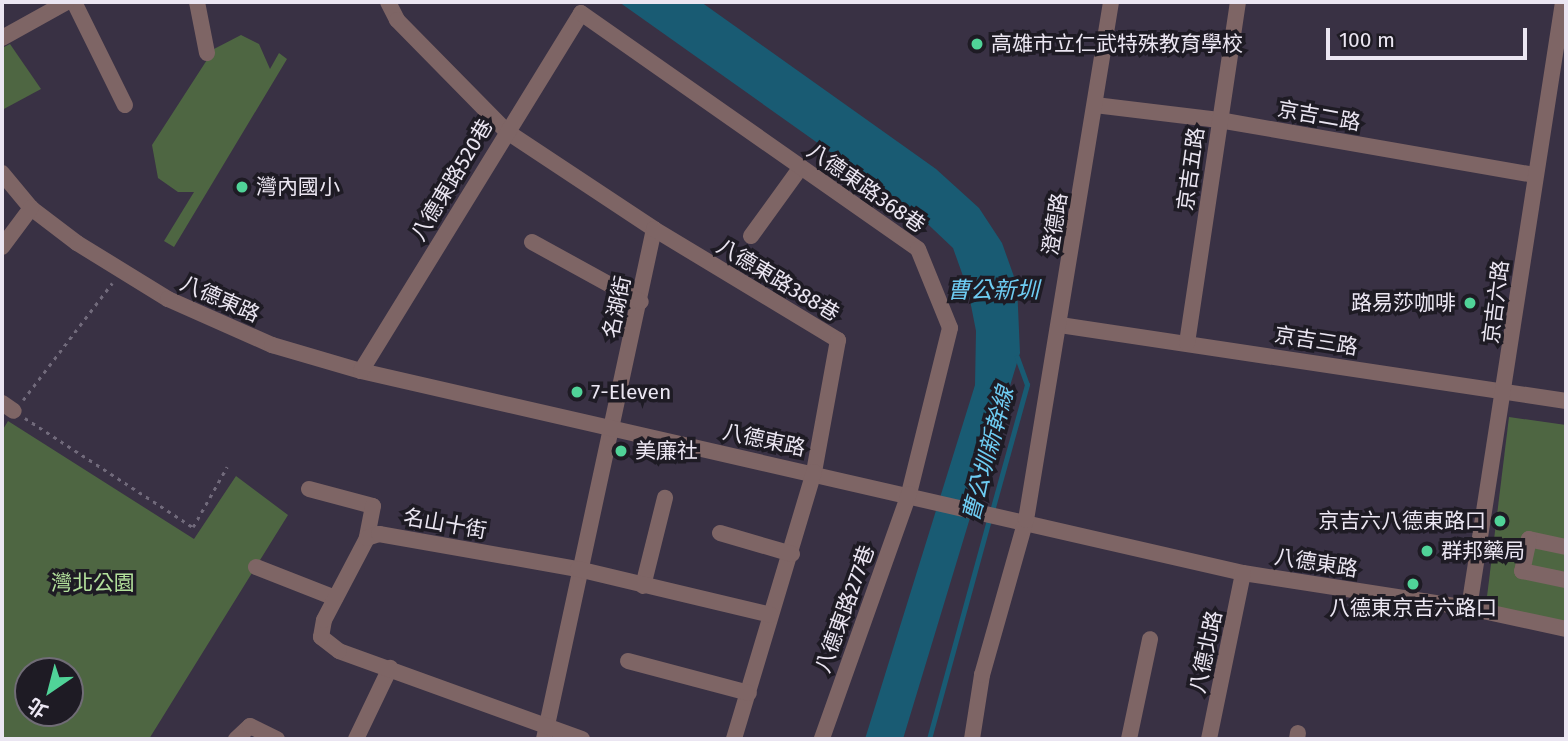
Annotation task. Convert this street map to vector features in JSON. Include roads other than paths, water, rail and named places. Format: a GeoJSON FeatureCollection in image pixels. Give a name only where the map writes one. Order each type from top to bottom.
{"type":"FeatureCollection","features":[{"type":"Feature","properties":{"kind":"street"},"geometry":{"type":"LineString","coordinates":[[2,38],[67,2]]}},
{"type":"Feature","properties":{"kind":"street"},"geometry":{"type":"LineString","coordinates":[[74,2],[125,104]]}},
{"type":"Feature","properties":{"kind":"street"},"geometry":{"type":"LineString","coordinates":[[197,2],[207,53]]}},
{"type":"Feature","properties":{"kind":"street"},"geometry":{"type":"LineString","coordinates":[[388,2],[397,20],[506,131],[654,229]]}},
{"type":"Feature","properties":{"kind":"street","name":"澄德路"},"geometry":{"type":"LineString","coordinates":[[972,739],[982,675],[1026,520],[1111,2]]}},
{"type":"Feature","properties":{"kind":"street","name":"京吉五路"},"geometry":{"type":"LineString","coordinates":[[1187,342],[1238,2]]}},
{"type":"Feature","properties":{"kind":"street","name":"京吉六路"},"geometry":{"type":"LineString","coordinates":[[1469,608],[1505,392],[1535,175],[1563,2]]}},
{"type":"Feature","properties":{"kind":"street","name":"八德東路520巷"},"geometry":{"type":"LineString","coordinates":[[361,371],[506,131],[581,13]]}},
{"type":"Feature","properties":{"kind":"street","name":"八德東路368巷"},"geometry":{"type":"LineString","coordinates":[[581,13],[918,249],[950,328],[909,494]]}},
{"type":"Feature","properties":{"kind":"street","name":"京吉二路"},"geometry":{"type":"LineString","coordinates":[[1095,105],[1219,121],[1535,175]]}},
{"type":"Feature","properties":{"kind":"street"},"geometry":{"type":"LineString","coordinates":[[751,236],[801,167]]}},
{"type":"Feature","properties":{"kind":"street","name":"八德東路"},"geometry":{"type":"LineString","coordinates":[[2,173],[32,208],[121,272],[168,299],[272,345],[361,371],[1026,520],[1243,573],[1469,608],[1566,629]]}},
{"type":"Feature","properties":{"kind":"street"},"geometry":{"type":"LineString","coordinates":[[2,247],[32,208]]}},
{"type":"Feature","properties":{"kind":"street","name":"名湖街"},"geometry":{"type":"LineString","coordinates":[[545,734],[578,569],[641,302],[654,229]]}},
{"type":"Feature","properties":{"kind":"street","name":"八德東路388巷"},"geometry":{"type":"LineString","coordinates":[[654,229],[838,340],[814,472]]}},
{"type":"Feature","properties":{"kind":"street"},"geometry":{"type":"LineString","coordinates":[[532,242],[641,302]]}},
{"type":"Feature","properties":{"kind":"street","name":"京吉三路"},"geometry":{"type":"LineString","coordinates":[[1060,325],[1566,401]]}},
{"type":"Feature","properties":{"kind":"street"},"geometry":{"type":"LineString","coordinates":[[734,739],[792,554],[814,472]]}},
{"type":"Feature","properties":{"kind":"street"},"geometry":{"type":"LineString","coordinates":[[309,489],[373,506],[367,538],[335,598],[321,637],[339,651],[390,668],[545,734],[582,739]]}},
{"type":"Feature","properties":{"kind":"street","name":"八德東路277巷"},"geometry":{"type":"LineString","coordinates":[[822,739],[909,494]]}},
{"type":"Feature","properties":{"kind":"street"},"geometry":{"type":"LineString","coordinates":[[643,586],[664,498]]}},
{"type":"Feature","properties":{"kind":"street"},"geometry":{"type":"LineString","coordinates":[[720,533],[792,554]]}},
{"type":"Feature","properties":{"kind":"street","name":"名山十街"},"geometry":{"type":"LineString","coordinates":[[367,538],[379,534],[578,569],[771,615]]}},
{"type":"Feature","properties":{"kind":"street"},"geometry":{"type":"LineString","coordinates":[[1566,547],[1529,538],[1522,570],[1566,580]]}},
{"type":"Feature","properties":{"kind":"street"},"geometry":{"type":"LineString","coordinates":[[256,567],[335,598]]}},
{"type":"Feature","properties":{"kind":"street","name":"八德北路"},"geometry":{"type":"LineString","coordinates":[[1209,739],[1243,573]]}},
{"type":"Feature","properties":{"kind":"street"},"geometry":{"type":"LineString","coordinates":[[1129,739],[1150,639]]}},
{"type":"Feature","properties":{"kind":"street"},"geometry":{"type":"LineString","coordinates":[[628,661],[749,693]]}},
{"type":"Feature","properties":{"kind":"street"},"geometry":{"type":"LineString","coordinates":[[362,737],[390,668]]}},
{"type":"Feature","properties":{"kind":"street"},"geometry":{"type":"LineString","coordinates":[[236,739],[250,726],[276,739]]}},
{"type":"Feature","properties":{"kind":"water","name":"曹公新圳"},"geometry":{"type":"Polygon","coordinates":[[[619,2],[701,2],[936,169],[979,208],[1002,243],[1017,285],[1020,353],[903,739],[865,739],[975,385],[976,331],[968,290],[953,248],[915,212],[619,2]]]}},
{"type":"Feature","properties":{"kind":"waterway","name":"曹公圳新幹線"},"geometry":{"type":"LineString","coordinates":[[992,511],[1027,385],[1017,358]]}},
{"type":"Feature","properties":{"kind":"waterway","name":"曹公圳新幹線"},"geometry":{"type":"LineString","coordinates":[[929,739],[989,520]]}},
{"type":"Feature","properties":{"kind":"place","name":"高雄市立仁武特殊教育學校"},"geometry":{"type":"Point","coordinates":[977,44]}},
{"type":"Feature","properties":{"kind":"place","name":"灣內國小"},"geometry":{"type":"Point","coordinates":[242,187]}},
{"type":"Feature","properties":{"kind":"place","name":"路易莎咖啡"},"geometry":{"type":"Point","coordinates":[1470,303]}},
{"type":"Feature","properties":{"kind":"place","name":"7-Eleven"},"geometry":{"type":"Point","coordinates":[577,392]}},
{"type":"Feature","properties":{"kind":"place","name":"美廉社"},"geometry":{"type":"Point","coordinates":[621,451]}},
{"type":"Feature","properties":{"kind":"place","name":"京吉六八德東路口"},"geometry":{"type":"Point","coordinates":[1500,521]}},
{"type":"Feature","properties":{"kind":"place","name":"群邦藥局"},"geometry":{"type":"Point","coordinates":[1427,551]}},
{"type":"Feature","properties":{"kind":"place","name":"八德東京吉六路口"},"geometry":{"type":"Point","coordinates":[1413,584]}},
{"type":"Feature","properties":{"kind":"park label","name":"灣北公園"},"geometry":{"type":"Point","coordinates":[93,583]}}]}
